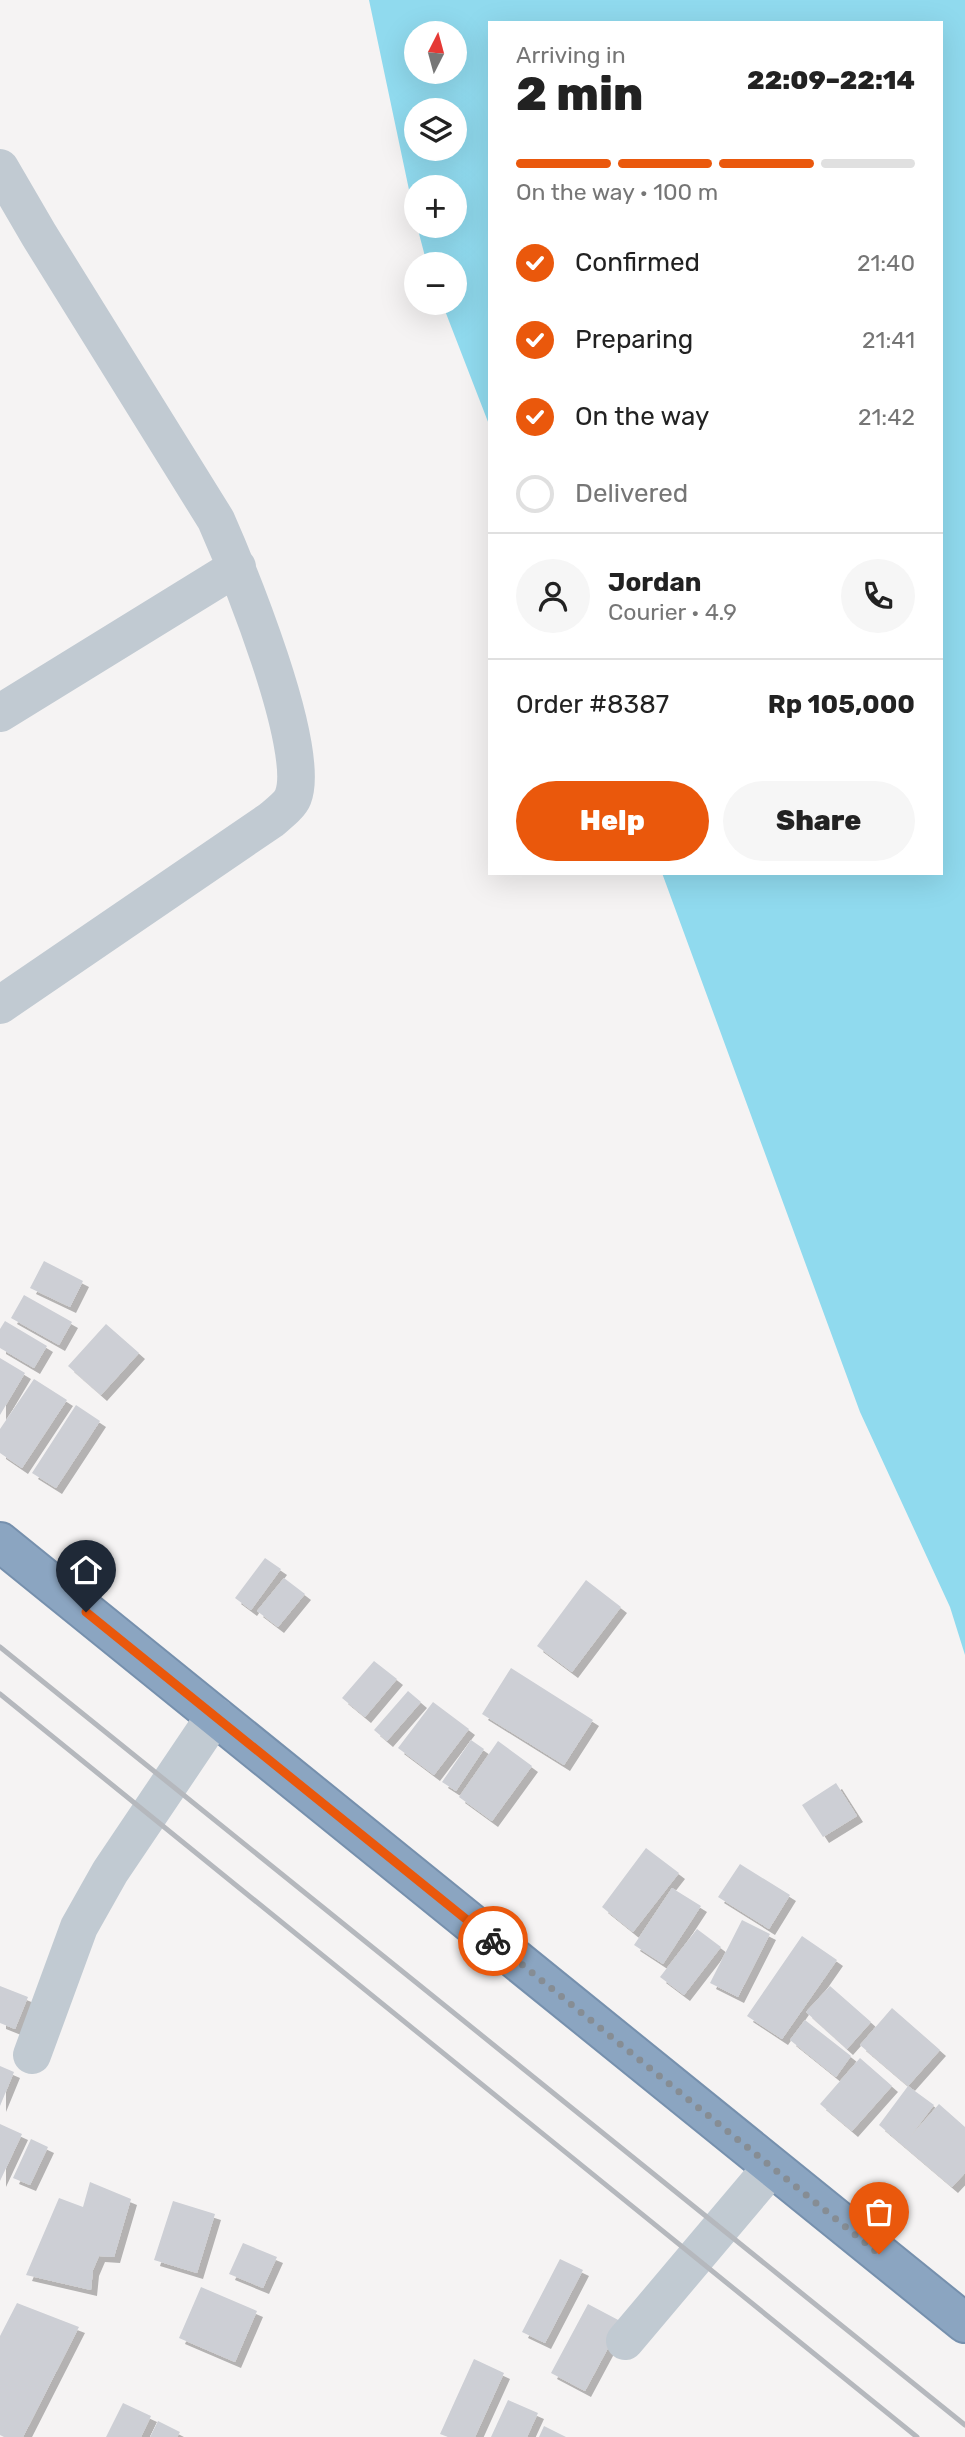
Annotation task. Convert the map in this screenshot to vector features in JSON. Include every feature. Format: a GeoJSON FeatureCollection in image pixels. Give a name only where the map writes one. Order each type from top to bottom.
{"type":"FeatureCollection","features":[{"type":"Feature","properties":{"kind":"highway"},"geometry":{"type":"LineString","coordinates":[[0,1542],[965,2323]]}},
{"type":"Feature","properties":{"kind":"street"},"geometry":{"type":"LineString","coordinates":[[0,168],[216,520],[237,567],[288,719],[297,762],[293,798],[271,820],[0,1006]]}},
{"type":"Feature","properties":{"kind":"street"},"geometry":{"type":"LineString","coordinates":[[0,713],[237,567]]}},
{"type":"Feature","properties":{"kind":"street"},"geometry":{"type":"LineString","coordinates":[[32,2055],[79,1927],[110,1872],[215,1716]]}},
{"type":"Feature","properties":{"kind":"street"},"geometry":{"type":"LineString","coordinates":[[625,2341],[771,2168]]}},
{"type":"Feature","properties":{"kind":"water"},"geometry":{"type":"Polygon","coordinates":[[[369,0],[965,0],[965,1655],[950,1607],[860,1412],[663,875],[943,875],[943,21],[488,21],[488,422],[447,315],[467,315],[467,252],[424,252],[420,238],[467,238],[467,175],[406,175],[369,0]]]}},
{"type":"Feature","properties":{"kind":"building"},"geometry":{"type":"Polygon","coordinates":[[[44,1261],[83,1281],[70,1307],[30,1288],[44,1261]]]}},
{"type":"Feature","properties":{"kind":"building"},"geometry":{"type":"Polygon","coordinates":[[[24,1295],[72,1322],[59,1345],[11,1318],[24,1295]]]}},
{"type":"Feature","properties":{"kind":"building"},"geometry":{"type":"Polygon","coordinates":[[[5,1321],[47,1346],[34,1368],[0,1348],[0,1329],[5,1321]]]}},
{"type":"Feature","properties":{"kind":"building"},"geometry":{"type":"Polygon","coordinates":[[[106,1324],[139,1353],[101,1395],[68,1366],[106,1324]]]}},
{"type":"Feature","properties":{"kind":"building"},"geometry":{"type":"Polygon","coordinates":[[[0,1358],[25,1373],[0,1415],[0,1358]]]}},
{"type":"Feature","properties":{"kind":"building"},"geometry":{"type":"Polygon","coordinates":[[[34,1379],[67,1400],[22,1468],[0,1453],[0,1429],[34,1379]]]}},
{"type":"Feature","properties":{"kind":"building"},"geometry":{"type":"Polygon","coordinates":[[[76,1405],[100,1421],[56,1488],[32,1473],[76,1405]]]}},
{"type":"Feature","properties":{"kind":"building"},"geometry":{"type":"Polygon","coordinates":[[[265,1558],[281,1569],[251,1610],[235,1598],[265,1558]]]}},
{"type":"Feature","properties":{"kind":"building"},"geometry":{"type":"Polygon","coordinates":[[[284,1578],[305,1594],[278,1627],[257,1611],[284,1578]]]}},
{"type":"Feature","properties":{"kind":"building"},"geometry":{"type":"Polygon","coordinates":[[[586,1580],[621,1607],[572,1672],[537,1646],[586,1580]]]}},
{"type":"Feature","properties":{"kind":"building"},"geometry":{"type":"Polygon","coordinates":[[[374,1661],[397,1679],[365,1717],[342,1698],[374,1661]]]}},
{"type":"Feature","properties":{"kind":"building"},"geometry":{"type":"Polygon","coordinates":[[[511,1668],[593,1720],[564,1765],[482,1714],[511,1668]]]}},
{"type":"Feature","properties":{"kind":"building"},"geometry":{"type":"Polygon","coordinates":[[[408,1691],[421,1702],[387,1741],[374,1730],[408,1691]]]}},
{"type":"Feature","properties":{"kind":"building"},"geometry":{"type":"Polygon","coordinates":[[[433,1702],[469,1729],[434,1775],[398,1748],[433,1702]]]}},
{"type":"Feature","properties":{"kind":"building"},"geometry":{"type":"Polygon","coordinates":[[[471,1740],[484,1749],[456,1791],[442,1782],[471,1740]]]}},
{"type":"Feature","properties":{"kind":"building"},"geometry":{"type":"Polygon","coordinates":[[[498,1741],[532,1766],[492,1821],[459,1797],[498,1741]]]}},
{"type":"Feature","properties":{"kind":"building"},"geometry":{"type":"Polygon","coordinates":[[[836,1783],[857,1816],[823,1837],[802,1805],[836,1783]]]}},
{"type":"Feature","properties":{"kind":"building"},"geometry":{"type":"Polygon","coordinates":[[[646,1848],[679,1873],[633,1932],[602,1907],[646,1848]]]}},
{"type":"Feature","properties":{"kind":"building"},"geometry":{"type":"Polygon","coordinates":[[[740,1864],[790,1895],[769,1929],[718,1897],[740,1864]]]}},
{"type":"Feature","properties":{"kind":"building"},"geometry":{"type":"Polygon","coordinates":[[[672,1888],[701,1906],[663,1964],[634,1945],[672,1888]]]}},
{"type":"Feature","properties":{"kind":"building"},"geometry":{"type":"Polygon","coordinates":[[[742,1920],[770,1934],[738,1997],[710,1983],[742,1920]]]}},
{"type":"Feature","properties":{"kind":"building"},"geometry":{"type":"Polygon","coordinates":[[[697,1929],[721,1947],[684,1995],[660,1977],[697,1929]]]}},
{"type":"Feature","properties":{"kind":"building"},"geometry":{"type":"Polygon","coordinates":[[[802,1936],[837,1960],[782,2039],[747,2016],[802,1936]]]}},
{"type":"Feature","properties":{"kind":"building"},"geometry":{"type":"Polygon","coordinates":[[[0,1986],[28,1997],[15,2029],[0,2023],[0,1986]]]}},
{"type":"Feature","properties":{"kind":"building"},"geometry":{"type":"Polygon","coordinates":[[[830,1986],[871,2022],[847,2049],[806,2012],[830,1986]]]}},
{"type":"Feature","properties":{"kind":"building"},"geometry":{"type":"Polygon","coordinates":[[[892,2008],[940,2050],[908,2086],[860,2045],[892,2008]]]}},
{"type":"Feature","properties":{"kind":"building"},"geometry":{"type":"Polygon","coordinates":[[[805,2020],[851,2056],[836,2077],[790,2040],[805,2020]]]}},
{"type":"Feature","properties":{"kind":"building"},"geometry":{"type":"Polygon","coordinates":[[[860,2058],[892,2086],[852,2131],[820,2104],[860,2058]]]}},
{"type":"Feature","properties":{"kind":"building"},"geometry":{"type":"Polygon","coordinates":[[[0,2066],[14,2072],[0,2106],[0,2066]]]}},
{"type":"Feature","properties":{"kind":"building"},"geometry":{"type":"Polygon","coordinates":[[[908,2086],[934,2105],[909,2138],[939,2104],[965,2127],[965,2173],[952,2187],[879,2125],[908,2086]]]}},
{"type":"Feature","properties":{"kind":"building"},"geometry":{"type":"Polygon","coordinates":[[[0,2124],[22,2134],[0,2181],[0,2124]]]}},
{"type":"Feature","properties":{"kind":"building"},"geometry":{"type":"Polygon","coordinates":[[[31,2139],[48,2147],[30,2185],[13,2178],[31,2139]]]}},
{"type":"Feature","properties":{"kind":"building"},"geometry":{"type":"Polygon","coordinates":[[[90,2182],[131,2199],[114,2257],[99,2256],[93,2270],[91,2290],[26,2275],[59,2198],[83,2207],[90,2182]]]}},
{"type":"Feature","properties":{"kind":"building"},"geometry":{"type":"Polygon","coordinates":[[[173,2201],[215,2214],[197,2273],[154,2260],[173,2201]]]}},
{"type":"Feature","properties":{"kind":"building"},"geometry":{"type":"Polygon","coordinates":[[[243,2243],[277,2257],[263,2288],[229,2274],[243,2243]]]}},
{"type":"Feature","properties":{"kind":"building"},"geometry":{"type":"Polygon","coordinates":[[[560,2259],[583,2270],[545,2343],[522,2332],[560,2259]]]}},
{"type":"Feature","properties":{"kind":"building"},"geometry":{"type":"Polygon","coordinates":[[[201,2287],[257,2311],[235,2362],[179,2338],[201,2287]]]}},
{"type":"Feature","properties":{"kind":"building"},"geometry":{"type":"Polygon","coordinates":[[[17,2303],[79,2327],[23,2437],[4,2437],[0,2435],[0,2336],[17,2303]]]}},
{"type":"Feature","properties":{"kind":"building"},"geometry":{"type":"Polygon","coordinates":[[[588,2304],[622,2322],[585,2391],[551,2373],[588,2304]]]}},
{"type":"Feature","properties":{"kind":"building"},"geometry":{"type":"Polygon","coordinates":[[[474,2359],[504,2373],[475,2437],[448,2437],[440,2434],[474,2359]]]}},
{"type":"Feature","properties":{"kind":"building"},"geometry":{"type":"Polygon","coordinates":[[[508,2400],[538,2413],[527,2437],[491,2437],[508,2400]]]}},
{"type":"Feature","properties":{"kind":"building"},"geometry":{"type":"Polygon","coordinates":[[[123,2403],[151,2416],[141,2437],[106,2437],[123,2403]]]}},
{"type":"Feature","properties":{"kind":"building"},"geometry":{"type":"Polygon","coordinates":[[[158,2421],[180,2432],[177,2437],[150,2437],[158,2421]]]}},
{"type":"Feature","properties":{"kind":"building"},"geometry":{"type":"Polygon","coordinates":[[[544,2426],[566,2437],[539,2437],[544,2426]]]}},
{"type":"Feature","properties":{"kind":"railway"},"geometry":{"type":"LineString","coordinates":[[0,1647],[965,2425]]}},
{"type":"Feature","properties":{"kind":"railway"},"geometry":{"type":"LineString","coordinates":[[0,1694],[917,2437]]}},
{"type":"Feature","properties":{"kind":"way so far"},"geometry":{"type":"LineString","coordinates":[[493,1941],[879,2254]]}},
{"type":"Feature","properties":{"kind":"route"},"geometry":{"type":"LineString","coordinates":[[86,1612],[493,1941]]}}]}
